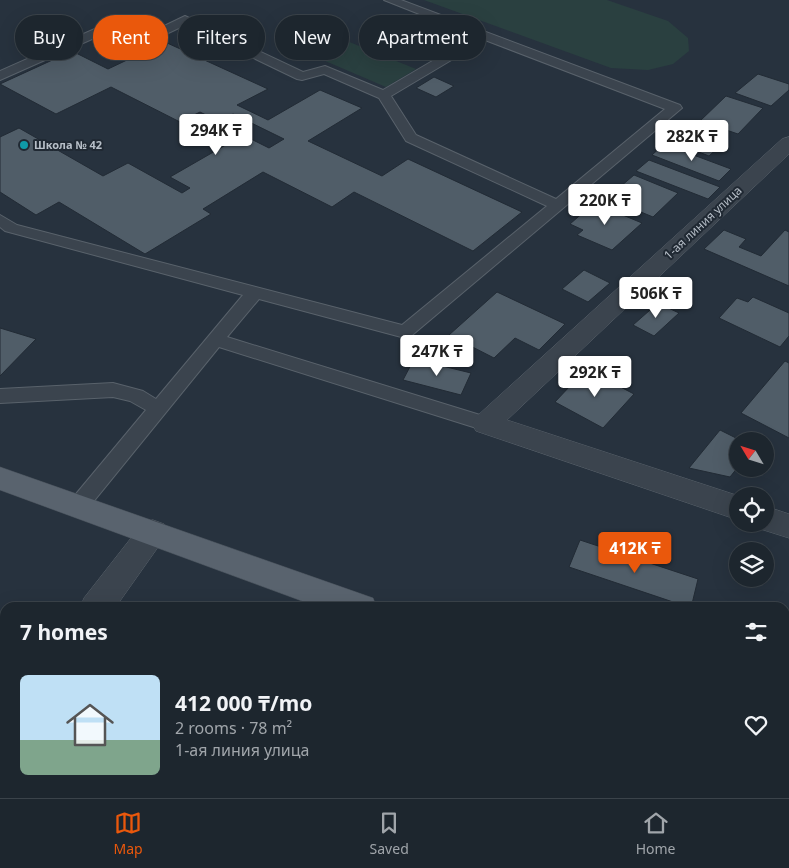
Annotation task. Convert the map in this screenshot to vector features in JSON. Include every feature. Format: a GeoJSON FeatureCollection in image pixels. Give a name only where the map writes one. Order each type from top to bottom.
{"type":"FeatureCollection","features":[{"type":"Feature","properties":{"kind":"main road"},"geometry":{"type":"LineString","coordinates":[[0,478],[344,602]]}},
{"type":"Feature","properties":{"kind":"street","name":"1-ая линия улица"},"geometry":{"type":"LineString","coordinates":[[486,424],[789,143]]}},
{"type":"Feature","properties":{"kind":"street"},"geometry":{"type":"LineString","coordinates":[[486,424],[729,505]]}},
{"type":"Feature","properties":{"kind":"street"},"geometry":{"type":"LineString","coordinates":[[774,521],[789,526]]}},
{"type":"Feature","properties":{"kind":"street"},"geometry":{"type":"LineString","coordinates":[[101,602],[153,533]]}},
{"type":"Feature","properties":{"kind":"lane"},"geometry":{"type":"LineString","coordinates":[[390,0],[429,15]]}},
{"type":"Feature","properties":{"kind":"lane"},"geometry":{"type":"LineString","coordinates":[[0,76],[128,20],[160,33],[185,20],[302,76],[325,70],[384,95],[412,138],[558,205]]}},
{"type":"Feature","properties":{"kind":"lane"},"geometry":{"type":"LineString","coordinates":[[0,220],[11,228],[405,332],[675,108],[486,37]]}},
{"type":"Feature","properties":{"kind":"lane"},"geometry":{"type":"LineString","coordinates":[[384,95],[443,60]]}},
{"type":"Feature","properties":{"kind":"lane"},"geometry":{"type":"LineString","coordinates":[[78,506],[255,292]]}},
{"type":"Feature","properties":{"kind":"lane"},"geometry":{"type":"LineString","coordinates":[[217,340],[486,424]]}},
{"type":"Feature","properties":{"kind":"lane"},"geometry":{"type":"LineString","coordinates":[[0,396],[114,390],[136,396],[159,409]]}},
{"type":"Feature","properties":{"kind":"green space"},"geometry":{"type":"Polygon","coordinates":[[[424,0],[607,0],[668,21],[688,38],[689,51],[673,64],[648,70],[611,68],[486,23],[486,15],[465,15],[424,0]]]}},
{"type":"Feature","properties":{"kind":"green space"},"geometry":{"type":"Polygon","coordinates":[[[349,42],[359,46],[359,60],[394,60],[416,69],[386,87],[323,60],[349,60],[349,42]]]}},
{"type":"Feature","properties":{"kind":"building","name":"Школа № 42"},"geometry":{"type":"Polygon","coordinates":[[[168,43],[178,48],[178,60],[204,60],[268,89],[237,105],[268,120],[320,90],[362,108],[308,141],[382,176],[408,159],[522,212],[473,251],[354,192],[332,207],[263,172],[203,209],[211,214],[145,254],[59,202],[36,215],[0,192],[0,137],[19,128],[103,176],[128,163],[182,193],[190,188],[170,177],[243,135],[269,148],[284,139],[233,114],[220,122],[200,112],[180,122],[111,87],[56,114],[0,84],[52,60],[83,60],[83,56],[108,69],[127,60],[168,60],[168,43]]]}},
{"type":"Feature","properties":{"kind":"building"},"geometry":{"type":"Polygon","coordinates":[[[758,74],[789,84],[789,90],[771,106],[735,93],[758,74]]]}},
{"type":"Feature","properties":{"kind":"building"},"geometry":{"type":"Polygon","coordinates":[[[434,77],[454,86],[436,97],[416,88],[434,77]]]}},
{"type":"Feature","properties":{"kind":"building"},"geometry":{"type":"Polygon","coordinates":[[[726,96],[763,108],[738,134],[700,121],[726,96]]]}},
{"type":"Feature","properties":{"kind":"building"},"geometry":{"type":"Polygon","coordinates":[[[689,134],[720,146],[709,156],[678,144],[689,134]]]}},
{"type":"Feature","properties":{"kind":"building"},"geometry":{"type":"Polygon","coordinates":[[[664,144],[731,169],[719,181],[652,155],[664,144]]]}},
{"type":"Feature","properties":{"kind":"building"},"geometry":{"type":"Polygon","coordinates":[[[649,160],[720,187],[708,199],[636,171],[649,160]]]}},
{"type":"Feature","properties":{"kind":"building"},"geometry":{"type":"Polygon","coordinates":[[[634,175],[678,193],[653,217],[607,198],[634,175]]]}},
{"type":"Feature","properties":{"kind":"building"},"geometry":{"type":"Polygon","coordinates":[[[594,203],[642,223],[612,250],[577,235],[583,230],[570,224],[594,203]]]}},
{"type":"Feature","properties":{"kind":"building"},"geometry":{"type":"Polygon","coordinates":[[[724,230],[746,239],[739,247],[761,256],[785,230],[789,232],[789,286],[704,249],[724,230]]]}},
{"type":"Feature","properties":{"kind":"building"},"geometry":{"type":"Polygon","coordinates":[[[584,270],[610,283],[588,302],[562,289],[584,270]]]}},
{"type":"Feature","properties":{"kind":"building"},"geometry":{"type":"Polygon","coordinates":[[[497,292],[565,324],[539,350],[515,338],[494,358],[449,335],[497,292]]]}},
{"type":"Feature","properties":{"kind":"building"},"geometry":{"type":"Polygon","coordinates":[[[753,297],[789,313],[789,336],[780,347],[719,318],[737,298],[748,302],[753,297]]]}},
{"type":"Feature","properties":{"kind":"building"},"geometry":{"type":"Polygon","coordinates":[[[658,303],[679,313],[654,336],[633,325],[658,303]]]}},
{"type":"Feature","properties":{"kind":"building"},"geometry":{"type":"Polygon","coordinates":[[[0,328],[36,339],[0,376],[0,328]]]}},
{"type":"Feature","properties":{"kind":"building"},"geometry":{"type":"Polygon","coordinates":[[[414,359],[471,373],[461,395],[403,380],[414,359]]]}},
{"type":"Feature","properties":{"kind":"building"},"geometry":{"type":"Polygon","coordinates":[[[785,361],[789,363],[789,438],[741,413],[785,361]]]}},
{"type":"Feature","properties":{"kind":"building"},"geometry":{"type":"Polygon","coordinates":[[[586,369],[634,394],[603,428],[555,402],[586,369]]]}},
{"type":"Feature","properties":{"kind":"building"},"geometry":{"type":"Polygon","coordinates":[[[720,430],[729,434],[729,477],[689,468],[720,430]]]}},
{"type":"Feature","properties":{"kind":"building"},"geometry":{"type":"Polygon","coordinates":[[[580,540],[698,579],[692,602],[673,602],[569,567],[580,540]]]}},
{"type":"Feature","properties":{"kind":"place","name":"Школа № 42"},"geometry":{"type":"Point","coordinates":[24,145]}}]}
